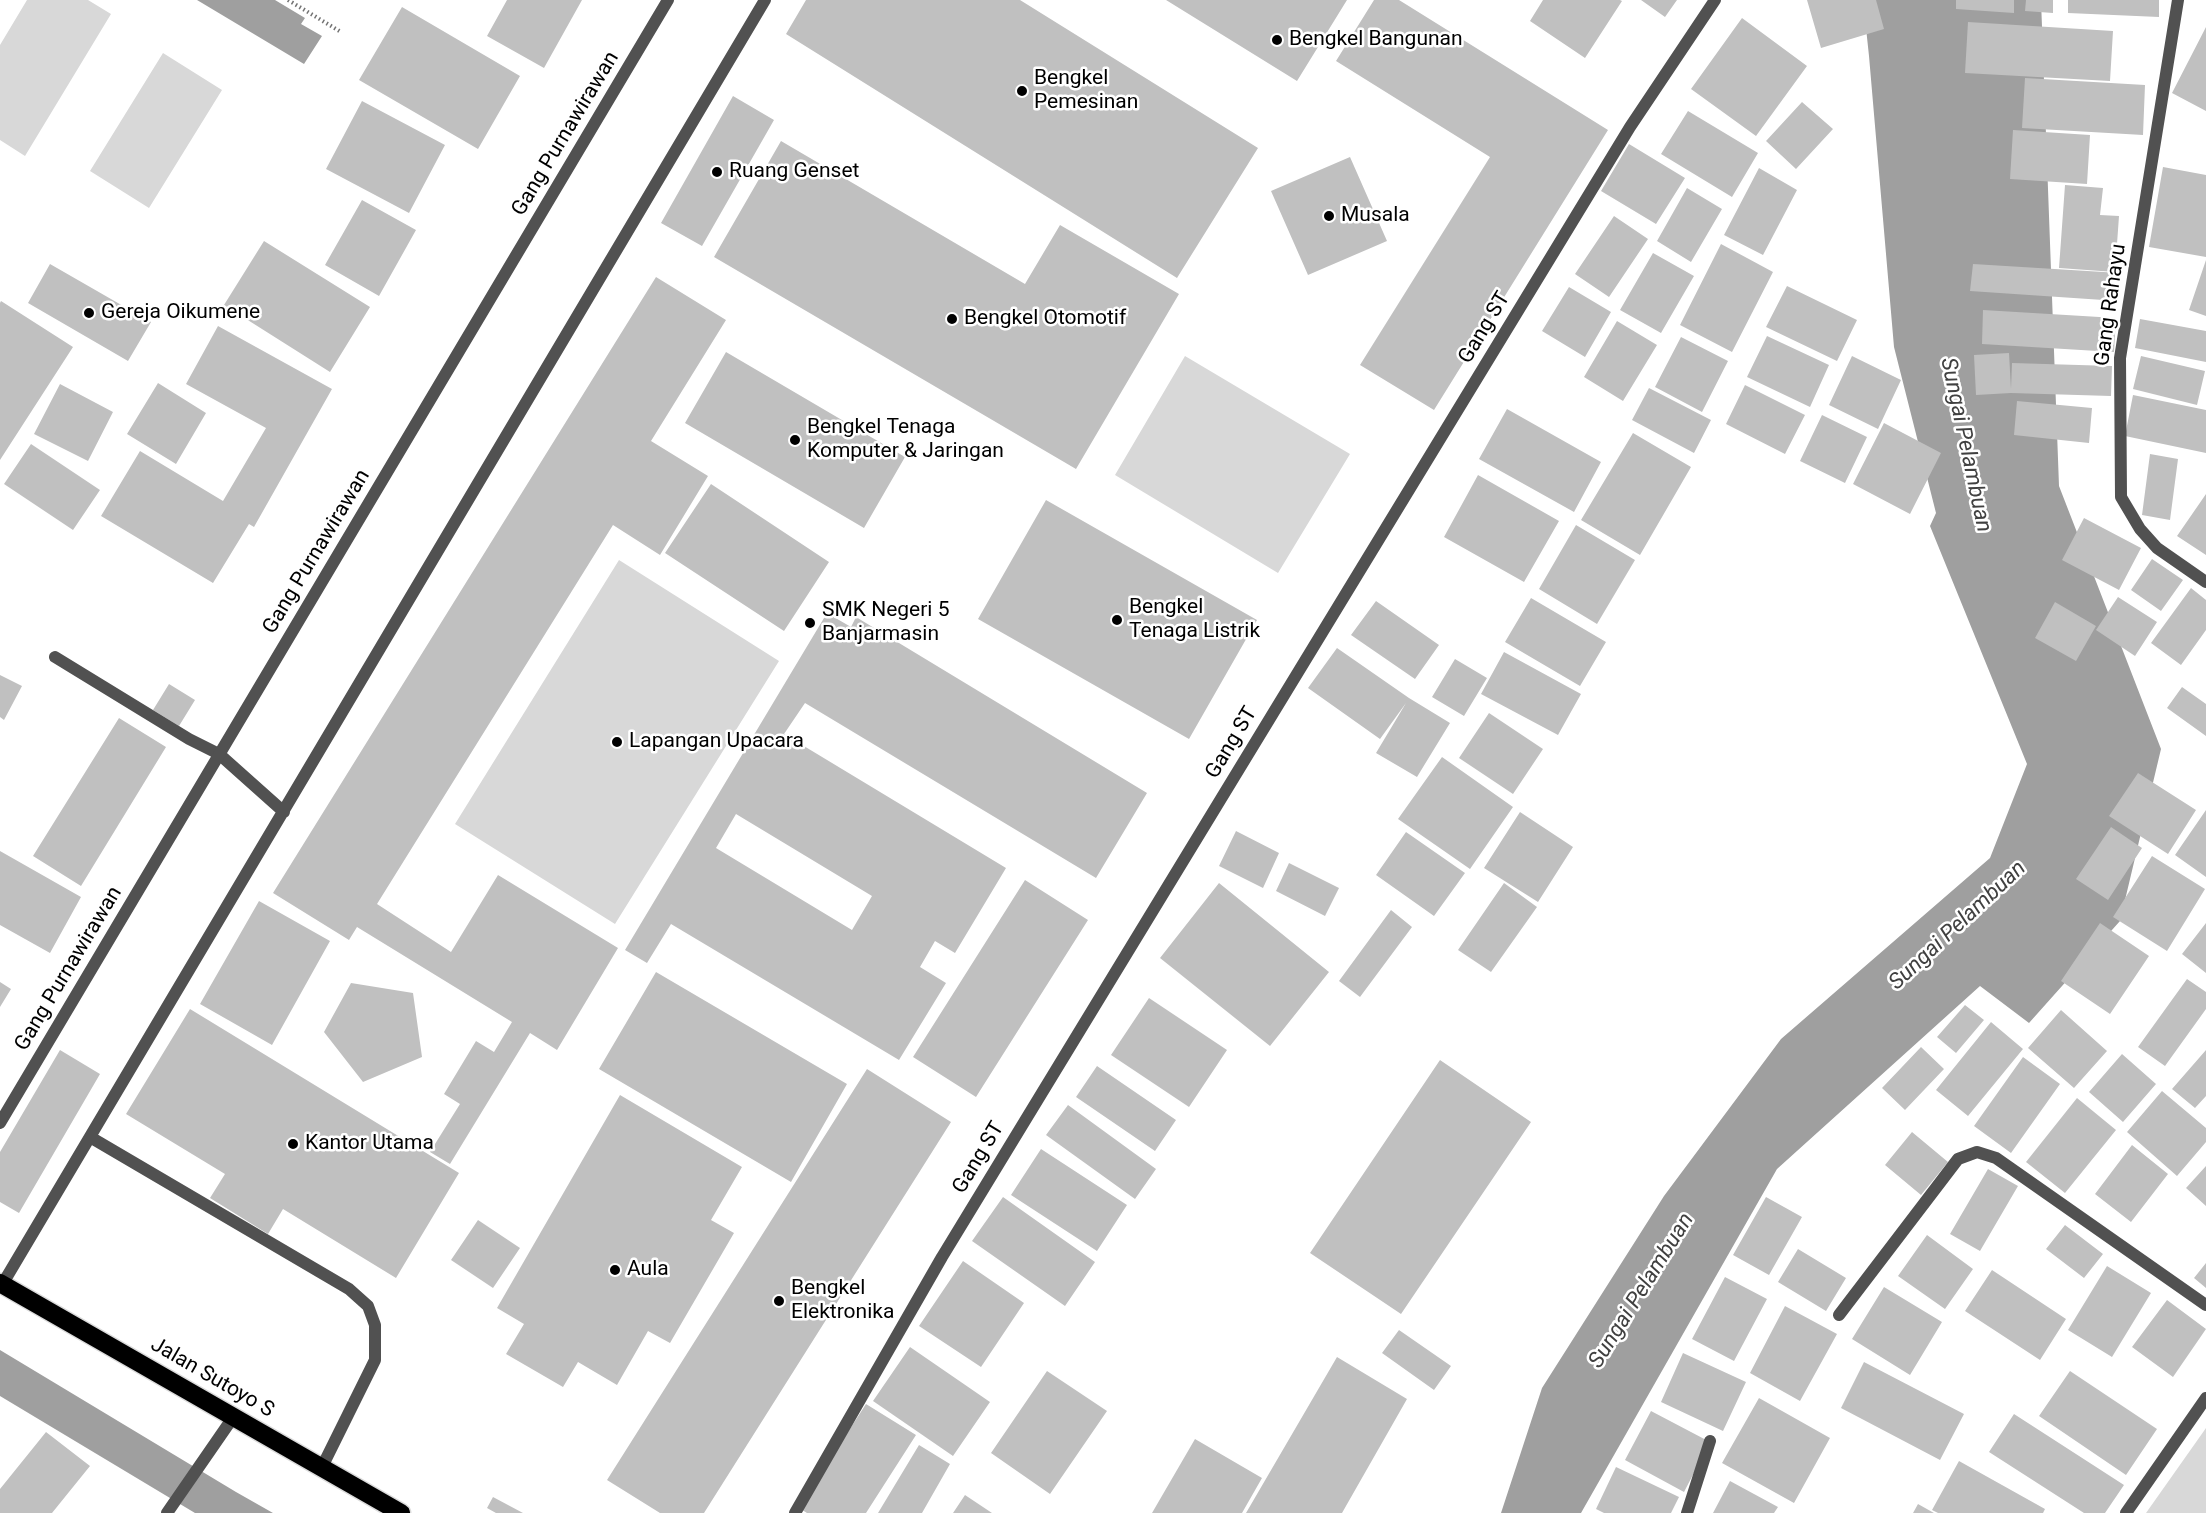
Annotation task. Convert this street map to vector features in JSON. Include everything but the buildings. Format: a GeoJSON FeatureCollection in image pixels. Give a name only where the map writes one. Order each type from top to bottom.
{"type":"FeatureCollection","features":[{"type":"Feature","properties":{"kind":"highway","name":"Jalan Sutoyo S"},"geometry":{"type":"LineString","coordinates":[[1,1284],[401,1513]]}},
{"type":"Feature","properties":{"kind":"street","name":"Gang Purnawirawan"},"geometry":{"type":"LineString","coordinates":[[0,1124],[668,0]]}},
{"type":"Feature","properties":{"kind":"street"},"geometry":{"type":"LineString","coordinates":[[1,1284],[284,812],[765,0]]}},
{"type":"Feature","properties":{"kind":"street","name":"Gang ST"},"geometry":{"type":"LineString","coordinates":[[795,1513],[948,1247],[1624,137],[1714,0]]}},
{"type":"Feature","properties":{"kind":"street","name":"Gang Rahayu"},"geometry":{"type":"LineString","coordinates":[[2178,0],[2120,358],[2121,497],[2140,529],[2157,548],[2206,582]]}},
{"type":"Feature","properties":{"kind":"street"},"geometry":{"type":"LineString","coordinates":[[56,657],[189,739],[219,754],[284,812]]}},
{"type":"Feature","properties":{"kind":"street"},"geometry":{"type":"LineString","coordinates":[[90,1137],[349,1289],[368,1306],[375,1325],[375,1360],[322,1467]]}},
{"type":"Feature","properties":{"kind":"street"},"geometry":{"type":"LineString","coordinates":[[1839,1315],[1958,1159],[1977,1152],[1996,1158],[2206,1305]]}},
{"type":"Feature","properties":{"kind":"street"},"geometry":{"type":"LineString","coordinates":[[2126,1513],[2206,1398]]}},
{"type":"Feature","properties":{"kind":"street"},"geometry":{"type":"LineString","coordinates":[[167,1513],[234,1416]]}},
{"type":"Feature","properties":{"kind":"street"},"geometry":{"type":"LineString","coordinates":[[1687,1513],[1710,1441]]}},
{"type":"Feature","properties":{"kind":"path"},"geometry":{"type":"LineString","coordinates":[[288,0],[341,32]]}},
{"type":"Feature","properties":{"kind":"shaded area"},"geometry":{"type":"Polygon","coordinates":[[[27,0],[88,0],[111,14],[25,156],[0,140],[0,45],[27,0]]]}},
{"type":"Feature","properties":{"kind":"shaded area"},"geometry":{"type":"Polygon","coordinates":[[[163,53],[222,90],[149,208],[90,171],[163,53]]]}},
{"type":"Feature","properties":{"kind":"shaded area"},"geometry":{"type":"Polygon","coordinates":[[[1185,356],[1350,454],[1278,573],[1115,475],[1185,356]]]}},
{"type":"Feature","properties":{"kind":"shaded area","name":"Lapangan Upacara"},"geometry":{"type":"Polygon","coordinates":[[[619,560],[779,661],[615,924],[455,824],[619,560]]]}},
{"type":"Feature","properties":{"kind":"shaded area"},"geometry":{"type":"Polygon","coordinates":[[[2206,1428],[2206,1513],[2146,1513],[2206,1428]]]}},
{"type":"Feature","properties":{"kind":"water"},"geometry":{"type":"Polygon","coordinates":[[[197,0],[275,0],[305,18],[301,24],[322,36],[304,64],[197,0]]]}},
{"type":"Feature","properties":{"kind":"water","name":"Sungai Pelambuan"},"geometry":{"type":"Polygon","coordinates":[[[1863,0],[2041,0],[2059,486],[2161,749],[2120,921],[2029,1023],[1980,986],[1777,1169],[1581,1513],[1501,1513],[1542,1388],[1664,1196],[1781,1039],[1990,858],[2027,764],[1930,526],[1936,513],[1894,347],[1863,0]]]}},
{"type":"Feature","properties":{"kind":"water"},"geometry":{"type":"Polygon","coordinates":[[[0,1350],[273,1513],[195,1513],[0,1396],[0,1350]]]}},
{"type":"Feature","properties":{"kind":"place","name":"Bengkel Bangunan"},"geometry":{"type":"Point","coordinates":[1277,40]}},
{"type":"Feature","properties":{"kind":"place","name":"Bengkel Pemesinan"},"geometry":{"type":"Point","coordinates":[1022,91]}},
{"type":"Feature","properties":{"kind":"place","name":"Ruang Genset"},"geometry":{"type":"Point","coordinates":[717,172]}},
{"type":"Feature","properties":{"kind":"place","name":"Musala"},"geometry":{"type":"Point","coordinates":[1329,216]}},
{"type":"Feature","properties":{"kind":"place","name":"Gereja Oikumene"},"geometry":{"type":"Point","coordinates":[89,313]}},
{"type":"Feature","properties":{"kind":"place","name":"Bengkel Otomotif"},"geometry":{"type":"Point","coordinates":[952,319]}},
{"type":"Feature","properties":{"kind":"place","name":"Bengkel Tenaga Komputer & Jaringan"},"geometry":{"type":"Point","coordinates":[795,440]}},
{"type":"Feature","properties":{"kind":"place","name":"Bengkel Tenaga Listrik"},"geometry":{"type":"Point","coordinates":[1117,620]}},
{"type":"Feature","properties":{"kind":"place","name":"SMK Negeri 5 Banjarmasin"},"geometry":{"type":"Point","coordinates":[810,623]}},
{"type":"Feature","properties":{"kind":"place","name":"Lapangan Upacara"},"geometry":{"type":"Point","coordinates":[617,742]}},
{"type":"Feature","properties":{"kind":"place","name":"Kantor Utama"},"geometry":{"type":"Point","coordinates":[293,1144]}},
{"type":"Feature","properties":{"kind":"place","name":"Aula"},"geometry":{"type":"Point","coordinates":[615,1270]}},
{"type":"Feature","properties":{"kind":"place","name":"Bengkel Elektronika"},"geometry":{"type":"Point","coordinates":[779,1301]}}]}
